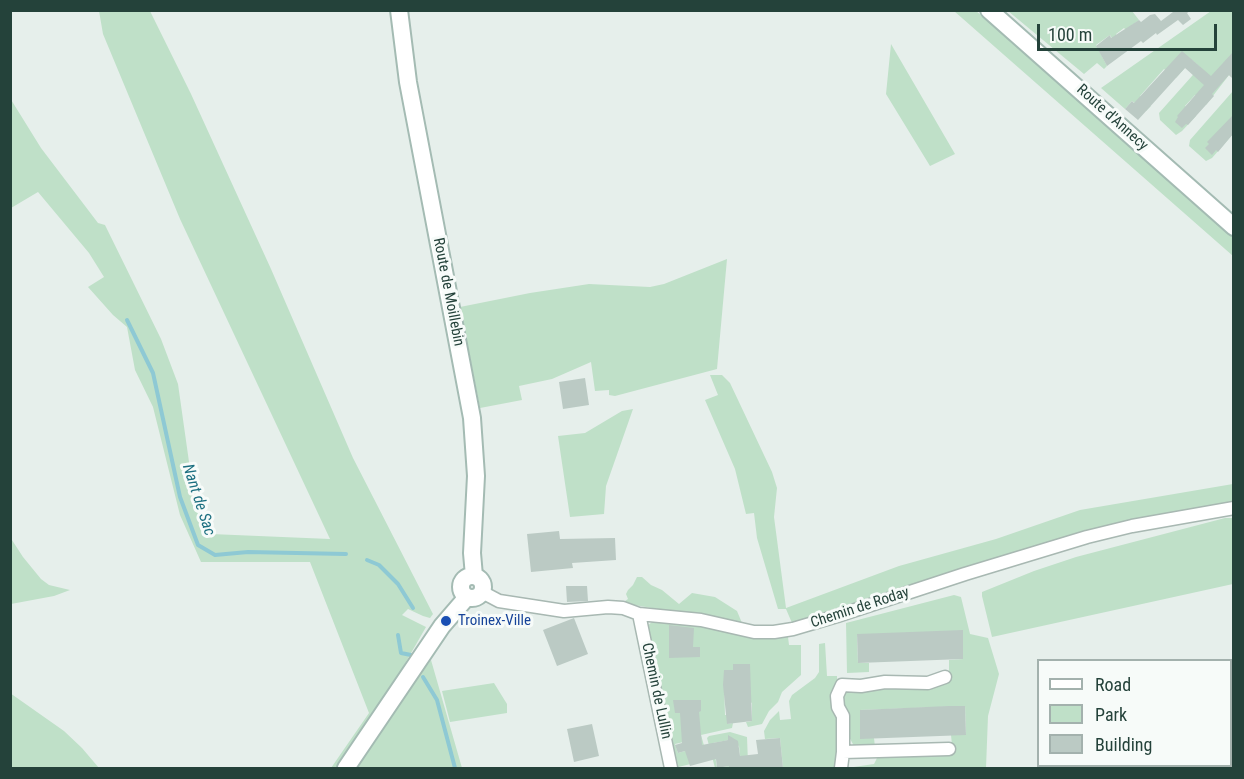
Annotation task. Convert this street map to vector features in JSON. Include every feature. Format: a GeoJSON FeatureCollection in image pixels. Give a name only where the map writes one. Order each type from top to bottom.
{"type":"FeatureCollection","features":[{"type":"Feature","properties":{"kind":"street","name":"Route de Moillebin"},"geometry":{"type":"LineString","coordinates":[[399,10],[408,82],[472,418],[476,476],[472,554],[474,576],[482,582],[475,594]]}},
{"type":"Feature","properties":{"kind":"street","name":"Route d'Annecy"},"geometry":{"type":"LineString","coordinates":[[989,10],[1233,227]]}},
{"type":"Feature","properties":{"kind":"street","name":"Chemin de Roday"},"geometry":{"type":"LineString","coordinates":[[475,594],[499,601],[564,611],[623,608],[639,614],[701,620],[754,632],[793,629],[1088,537],[1132,526],[1233,508]]}},
{"type":"Feature","properties":{"kind":"street"},"geometry":{"type":"LineString","coordinates":[[346,768],[442,626],[475,594]]}},
{"type":"Feature","properties":{"kind":"street","name":"Chemin de Lullin"},"geometry":{"type":"LineString","coordinates":[[639,614],[671,768]]}},
{"type":"Feature","properties":{"kind":"street"},"geometry":{"type":"LineString","coordinates":[[841,768],[843,716],[838,708],[837,696],[842,685],[928,682],[945,677]]}},
{"type":"Feature","properties":{"kind":"street"},"geometry":{"type":"LineString","coordinates":[[843,752],[949,749]]}},
{"type":"Feature","properties":{"kind":"green space"},"geometry":{"type":"Polygon","coordinates":[[[99,11],[150,11],[191,94],[271,269],[353,458],[433,614],[430,618],[408,609],[402,615],[426,627],[399,674],[402,676],[338,768],[331,768],[369,713],[310,562],[201,562],[180,515],[153,407],[135,370],[127,327],[88,287],[104,277],[89,253],[38,192],[11,208],[10,98],[41,148],[98,223],[105,225],[161,339],[178,384],[190,469],[197,498],[211,534],[330,539],[180,219],[103,34],[99,11]]]}},
{"type":"Feature","properties":{"kind":"green space"},"geometry":{"type":"Polygon","coordinates":[[[954,11],[976,11],[1009,38],[1233,236],[1233,256],[954,11]]]}},
{"type":"Feature","properties":{"kind":"green space"},"geometry":{"type":"Polygon","coordinates":[[[1008,11],[1132,11],[1139,20],[1131,26],[1128,32],[1124,28],[1116,34],[1117,37],[1113,40],[1110,35],[1096,45],[1107,66],[1104,69],[1097,63],[1084,74],[1008,11]]]}},
{"type":"Feature","properties":{"kind":"green space"},"geometry":{"type":"Polygon","coordinates":[[[1211,11],[1233,11],[1233,74],[1231,77],[1229,75],[1206,105],[1195,95],[1185,106],[1196,116],[1182,131],[1176,135],[1160,120],[1159,113],[1200,67],[1192,60],[1176,78],[1164,69],[1140,96],[1151,106],[1146,111],[1132,101],[1125,109],[1101,88],[1211,11]]]}},
{"type":"Feature","properties":{"kind":"green space"},"geometry":{"type":"Polygon","coordinates":[[[891,44],[955,154],[930,166],[886,94],[891,44]]]}},
{"type":"Feature","properties":{"kind":"green space"},"geometry":{"type":"Polygon","coordinates":[[[1233,91],[1233,134],[1212,158],[1206,161],[1189,146],[1190,140],[1233,91]]]}},
{"type":"Feature","properties":{"kind":"green space"},"geometry":{"type":"Polygon","coordinates":[[[727,259],[717,369],[615,396],[609,395],[609,390],[595,391],[591,362],[552,379],[519,386],[522,400],[480,408],[460,307],[589,284],[650,287],[664,284],[727,259]]]}},
{"type":"Feature","properties":{"kind":"green space"},"geometry":{"type":"Polygon","coordinates":[[[710,375],[722,375],[730,383],[772,472],[777,488],[774,517],[786,608],[899,566],[996,539],[1080,510],[1233,484],[1233,502],[1108,526],[792,623],[786,609],[778,609],[757,538],[754,513],[746,514],[735,469],[705,400],[718,395],[710,375]]]}},
{"type":"Feature","properties":{"kind":"green space"},"geometry":{"type":"Polygon","coordinates":[[[633,409],[606,486],[604,514],[570,517],[558,436],[585,433],[622,411],[633,409]]]}},
{"type":"Feature","properties":{"kind":"green space"},"geometry":{"type":"Polygon","coordinates":[[[1225,518],[1233,518],[1233,584],[992,637],[982,592],[1076,557],[1225,518]]]}},
{"type":"Feature","properties":{"kind":"green space"},"geometry":{"type":"Polygon","coordinates":[[[10,537],[41,579],[49,585],[70,590],[54,596],[11,604],[10,537]]]}},
{"type":"Feature","properties":{"kind":"green space"},"geometry":{"type":"Polygon","coordinates":[[[637,577],[642,577],[679,604],[692,593],[715,597],[737,611],[742,623],[622,603],[628,599],[626,594],[637,577]]]}},
{"type":"Feature","properties":{"kind":"green space"},"geometry":{"type":"Polygon","coordinates":[[[954,595],[961,597],[970,634],[988,638],[999,674],[988,716],[986,768],[847,768],[874,764],[877,758],[882,756],[952,745],[951,735],[966,734],[965,706],[860,710],[860,738],[874,738],[875,747],[859,748],[854,746],[848,735],[847,708],[843,705],[842,700],[844,693],[848,690],[949,674],[949,660],[963,659],[963,631],[857,635],[858,663],[869,663],[869,672],[847,673],[846,623],[954,595]]]}},
{"type":"Feature","properties":{"kind":"green space"},"geometry":{"type":"Polygon","coordinates":[[[652,622],[697,623],[756,637],[788,637],[789,645],[801,645],[801,675],[782,692],[778,702],[769,711],[762,724],[748,727],[746,722],[752,721],[752,703],[724,685],[725,715],[727,715],[727,724],[733,723],[732,728],[701,735],[705,749],[696,739],[675,744],[678,753],[685,751],[708,760],[678,767],[646,627],[652,622]]]}},
{"type":"Feature","properties":{"kind":"green space"},"geometry":{"type":"Polygon","coordinates":[[[825,643],[827,676],[837,676],[837,685],[831,698],[833,711],[839,721],[835,768],[783,768],[780,738],[765,739],[764,731],[779,711],[780,720],[791,719],[789,701],[792,695],[815,678],[819,672],[819,644],[825,643]]]}},
{"type":"Feature","properties":{"kind":"green space"},"geometry":{"type":"Polygon","coordinates":[[[431,660],[462,768],[356,768],[411,686],[431,660]]]}},
{"type":"Feature","properties":{"kind":"green space"},"geometry":{"type":"Polygon","coordinates":[[[494,683],[507,704],[507,713],[450,722],[442,691],[494,683]]]}},
{"type":"Feature","properties":{"kind":"green space"},"geometry":{"type":"Polygon","coordinates":[[[10,693],[64,731],[99,768],[11,768],[10,693]]]}},
{"type":"Feature","properties":{"kind":"green space"},"geometry":{"type":"Polygon","coordinates":[[[730,732],[747,737],[748,763],[742,764],[743,768],[717,768],[715,768],[707,738],[730,732]],[[729,740],[713,743],[717,768],[741,764],[739,746],[729,740]]]}},
{"type":"Feature","properties":{"kind":"building"},"geometry":{"type":"Polygon","coordinates":[[[1172,10],[1191,10],[1187,13],[1191,19],[1183,25],[1178,20],[1143,43],[1141,41],[1107,66],[1096,46],[1110,35],[1111,38],[1150,15],[1155,14],[1161,21],[1173,12],[1172,10]]]}},
{"type":"Feature","properties":{"kind":"building"},"geometry":{"type":"Polygon","coordinates":[[[1182,51],[1211,76],[1233,52],[1233,79],[1229,75],[1212,94],[1214,96],[1188,125],[1182,128],[1175,122],[1177,116],[1204,85],[1185,68],[1138,120],[1125,109],[1132,101],[1134,103],[1182,51]]]}},
{"type":"Feature","properties":{"kind":"building"},"geometry":{"type":"Polygon","coordinates":[[[1233,115],[1233,134],[1218,152],[1216,150],[1212,155],[1205,148],[1209,144],[1207,142],[1233,115]]]}},
{"type":"Feature","properties":{"kind":"building"},"geometry":{"type":"Polygon","coordinates":[[[585,378],[589,405],[563,409],[559,382],[585,378]]]}},
{"type":"Feature","properties":{"kind":"building"},"geometry":{"type":"Polygon","coordinates":[[[559,531],[560,539],[615,538],[616,560],[572,563],[573,568],[531,572],[527,534],[559,531]]]}},
{"type":"Feature","properties":{"kind":"building"},"geometry":{"type":"Polygon","coordinates":[[[566,586],[587,586],[588,601],[567,602],[566,586]]]}},
{"type":"Feature","properties":{"kind":"building"},"geometry":{"type":"Polygon","coordinates":[[[574,618],[588,654],[557,666],[543,630],[574,618]]]}},
{"type":"Feature","properties":{"kind":"building"},"geometry":{"type":"Polygon","coordinates":[[[669,625],[694,628],[693,647],[700,647],[700,657],[669,658],[669,625]]]}},
{"type":"Feature","properties":{"kind":"building"},"geometry":{"type":"Polygon","coordinates":[[[963,630],[963,659],[858,663],[857,634],[963,630]]]}},
{"type":"Feature","properties":{"kind":"building"},"geometry":{"type":"Polygon","coordinates":[[[733,664],[750,664],[752,721],[727,724],[723,685],[724,670],[733,670],[733,664]]]}},
{"type":"Feature","properties":{"kind":"building"},"geometry":{"type":"Polygon","coordinates":[[[673,700],[701,700],[701,711],[699,712],[702,745],[728,740],[728,735],[738,741],[740,756],[758,754],[756,740],[780,738],[783,768],[729,768],[729,766],[717,768],[716,759],[690,766],[685,751],[678,753],[675,745],[682,743],[680,713],[675,713],[673,700]]]}},
{"type":"Feature","properties":{"kind":"building"},"geometry":{"type":"Polygon","coordinates":[[[965,706],[966,735],[860,739],[860,710],[965,706]]]}},
{"type":"Feature","properties":{"kind":"building"},"geometry":{"type":"Polygon","coordinates":[[[592,724],[599,756],[574,762],[567,729],[592,724]]]}},
{"type":"Feature","properties":{"kind":"waterway","name":"Nant de Sac"},"geometry":{"type":"LineString","coordinates":[[127,320],[153,373],[180,497],[198,545],[215,555],[248,552],[346,554]]}},
{"type":"Feature","properties":{"kind":"waterway","name":"Nant de Sac"},"geometry":{"type":"LineString","coordinates":[[367,560],[379,565],[398,584],[413,608]]}},
{"type":"Feature","properties":{"kind":"waterway","name":"Nant de Sac"},"geometry":{"type":"LineString","coordinates":[[398,635],[401,653],[411,655]]}},
{"type":"Feature","properties":{"kind":"waterway","name":"Nant de Sac"},"geometry":{"type":"LineString","coordinates":[[423,677],[437,700],[455,768]]}},
{"type":"Feature","properties":{"kind":"place","name":"Troinex-Ville"},"geometry":{"type":"Point","coordinates":[446,621]}}]}
